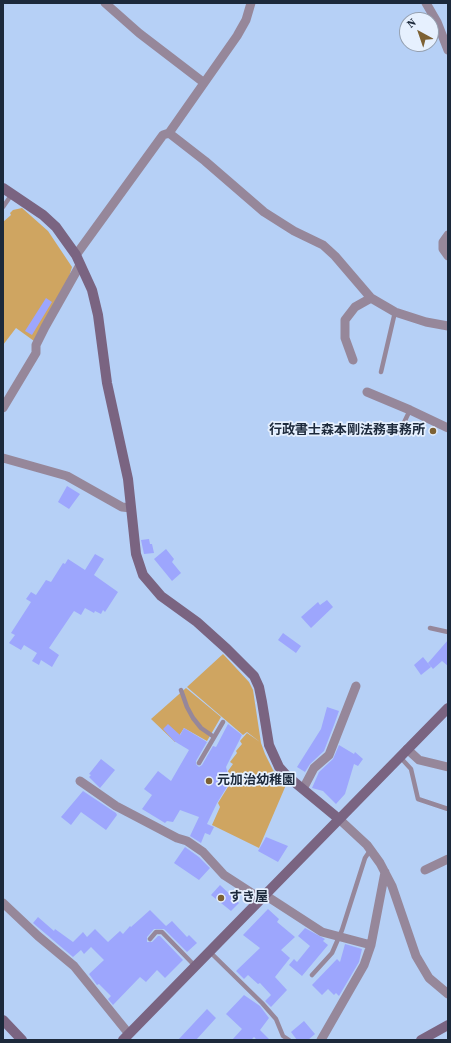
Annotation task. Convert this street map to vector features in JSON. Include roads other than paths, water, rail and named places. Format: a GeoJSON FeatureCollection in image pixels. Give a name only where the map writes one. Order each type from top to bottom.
{"type":"FeatureCollection","features":[{"type":"Feature","properties":{"kind":"street"},"geometry":{"type":"LineString","coordinates":[[104,3],[139,33],[203,82]]}},
{"type":"Feature","properties":{"kind":"street"},"geometry":{"type":"LineString","coordinates":[[3,408],[36,353],[36,345],[78,260],[163,135],[169,133],[203,82],[237,36],[246,20],[251,3]]}},
{"type":"Feature","properties":{"kind":"street"},"geometry":{"type":"LineString","coordinates":[[426,3],[437,22],[448,50]]}},
{"type":"Feature","properties":{"kind":"street"},"geometry":{"type":"LineString","coordinates":[[169,133],[205,161],[264,212],[323,245],[335,256],[371,298],[395,312],[426,322],[448,326]]}},
{"type":"Feature","properties":{"kind":"street"},"geometry":{"type":"LineString","coordinates":[[7,191],[43,215],[65,239],[78,260],[92,290],[98,315],[107,383],[128,479],[136,554],[143,575],[161,596],[197,622],[254,676],[259,686],[269,746],[274,757],[287,776],[339,819],[371,849],[392,886],[416,956],[429,978],[448,994]]}},
{"type":"Feature","properties":{"kind":"street"},"geometry":{"type":"LineString","coordinates":[[448,235],[443,242],[444,249],[448,256]]}},
{"type":"Feature","properties":{"kind":"street"},"geometry":{"type":"LineString","coordinates":[[353,360],[345,338],[345,320],[355,307],[371,298]]}},
{"type":"Feature","properties":{"kind":"street"},"geometry":{"type":"LineString","coordinates":[[367,392],[448,428]]}},
{"type":"Feature","properties":{"kind":"street"},"geometry":{"type":"LineString","coordinates":[[3,458],[67,476],[122,507],[131,508]]}},
{"type":"Feature","properties":{"kind":"street"},"geometry":{"type":"LineString","coordinates":[[303,789],[314,768],[329,755],[337,738],[356,686]]}},
{"type":"Feature","properties":{"kind":"street"},"geometry":{"type":"LineString","coordinates":[[3,903],[38,936],[74,966],[126,1038],[448,708]]}},
{"type":"Feature","properties":{"kind":"street"},"geometry":{"type":"LineString","coordinates":[[404,753],[419,760],[448,768]]}},
{"type":"Feature","properties":{"kind":"street"},"geometry":{"type":"LineString","coordinates":[[80,781],[116,806],[187,842],[203,852],[224,875],[322,932],[371,945]]}},
{"type":"Feature","properties":{"kind":"street"},"geometry":{"type":"LineString","coordinates":[[425,870],[448,859]]}},
{"type":"Feature","properties":{"kind":"street"},"geometry":{"type":"LineString","coordinates":[[321,1040],[364,965],[371,945],[385,872]]}},
{"type":"Feature","properties":{"kind":"street"},"geometry":{"type":"LineString","coordinates":[[3,1020],[22,1040]]}},
{"type":"Feature","properties":{"kind":"street"},"geometry":{"type":"LineString","coordinates":[[421,1040],[448,1025]]}},
{"type":"Feature","properties":{"kind":"lane"},"geometry":{"type":"LineString","coordinates":[[3,207],[7,191]]}},
{"type":"Feature","properties":{"kind":"lane"},"geometry":{"type":"LineString","coordinates":[[381,372],[395,312]]}},
{"type":"Feature","properties":{"kind":"lane"},"geometry":{"type":"LineString","coordinates":[[399,433],[410,410]]}},
{"type":"Feature","properties":{"kind":"lane"},"geometry":{"type":"LineString","coordinates":[[430,628],[448,632]]}},
{"type":"Feature","properties":{"kind":"lane"},"geometry":{"type":"LineString","coordinates":[[181,690],[186,707],[193,718],[201,728],[214,737]]}},
{"type":"Feature","properties":{"kind":"lane"},"geometry":{"type":"LineString","coordinates":[[199,763],[223,722]]}},
{"type":"Feature","properties":{"kind":"lane"},"geometry":{"type":"LineString","coordinates":[[404,753],[411,769],[418,799],[448,809]]}},
{"type":"Feature","properties":{"kind":"lane"},"geometry":{"type":"LineString","coordinates":[[312,975],[332,953],[339,937],[365,858],[371,849]]}},
{"type":"Feature","properties":{"kind":"lane"},"geometry":{"type":"LineString","coordinates":[[150,939],[156,932],[162,932],[195,966]]}},
{"type":"Feature","properties":{"kind":"lane"},"geometry":{"type":"LineString","coordinates":[[209,952],[262,1004],[276,1020],[283,1036],[289,1040]]}},
{"type":"Feature","properties":{"kind":"place","name":"行政書士森本剛法務事務所"},"geometry":{"type":"Point","coordinates":[433,431]}},
{"type":"Feature","properties":{"kind":"place","name":"元加治幼稚園"},"geometry":{"type":"Point","coordinates":[209,781]}},
{"type":"Feature","properties":{"kind":"place","name":"すき屋"},"geometry":{"type":"Point","coordinates":[221,898]}}]}
